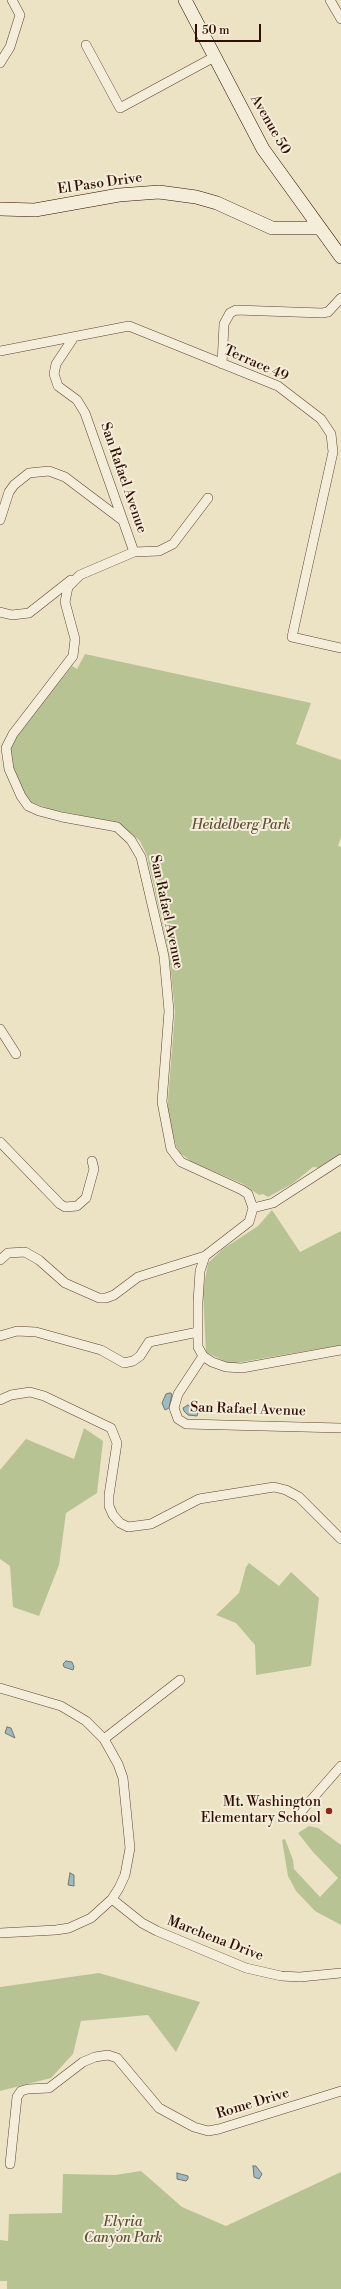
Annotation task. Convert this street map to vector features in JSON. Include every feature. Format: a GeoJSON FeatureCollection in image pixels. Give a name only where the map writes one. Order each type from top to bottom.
{"type":"FeatureCollection","features":[{"type":"Feature","properties":{"kind":"street"},"geometry":{"type":"LineString","coordinates":[[0,63],[10,47],[20,14],[12,0]]}},
{"type":"Feature","properties":{"kind":"street","name":"Avenue 50"},"geometry":{"type":"LineString","coordinates":[[185,0],[216,56],[242,112],[263,149],[341,257]]}},
{"type":"Feature","properties":{"kind":"street"},"geometry":{"type":"LineString","coordinates":[[330,0],[341,19]]}},
{"type":"Feature","properties":{"kind":"street"},"geometry":{"type":"LineString","coordinates":[[86,44],[120,108],[216,56]]}},
{"type":"Feature","properties":{"kind":"street","name":"El Paso Drive"},"geometry":{"type":"LineString","coordinates":[[0,209],[35,210],[119,195],[159,192],[196,197],[217,203],[272,228],[319,228]]}},
{"type":"Feature","properties":{"kind":"street"},"geometry":{"type":"LineString","coordinates":[[222,364],[224,324],[230,313],[236,310],[322,313],[328,312],[341,298]]}},
{"type":"Feature","properties":{"kind":"street","name":"Terrace 49"},"geometry":{"type":"LineString","coordinates":[[0,351],[129,326],[278,386],[321,419],[331,434],[333,452],[292,637],[341,648]]}},
{"type":"Feature","properties":{"kind":"street","name":"San Rafael Avenue"},"geometry":{"type":"LineString","coordinates":[[74,337],[56,364],[54,374],[58,386],[77,400],[85,413],[134,552],[72,581],[65,594],[65,602],[75,639],[72,656],[12,734],[6,748],[9,769],[21,796],[28,806],[39,811],[62,817],[116,827],[125,832],[137,849],[141,857],[164,956],[169,1011],[162,1102],[171,1149],[181,1162],[248,1194],[254,1208]]}},
{"type":"Feature","properties":{"kind":"street"},"geometry":{"type":"LineString","coordinates":[[0,520],[9,492],[14,484],[29,473],[44,471],[57,473],[66,477],[122,520]]}},
{"type":"Feature","properties":{"kind":"street"},"geometry":{"type":"LineString","coordinates":[[134,552],[159,551],[173,544],[208,498]]}},
{"type":"Feature","properties":{"kind":"street"},"geometry":{"type":"LineString","coordinates":[[0,612],[12,616],[29,613],[56,590],[80,576]]}},
{"type":"Feature","properties":{"kind":"street"},"geometry":{"type":"LineString","coordinates":[[0,1029],[16,1054]]}},
{"type":"Feature","properties":{"kind":"street"},"geometry":{"type":"LineString","coordinates":[[0,1142],[60,1204],[65,1207],[76,1206],[86,1198],[94,1169],[92,1161]]}},
{"type":"Feature","properties":{"kind":"street"},"geometry":{"type":"LineString","coordinates":[[0,1260],[8,1253],[25,1252],[35,1257],[65,1283],[99,1298],[106,1298],[138,1277],[205,1256],[250,1222],[254,1208],[273,1203],[341,1159]]}},
{"type":"Feature","properties":{"kind":"street"},"geometry":{"type":"LineString","coordinates":[[205,1256],[200,1271],[198,1332],[198,1347],[203,1356],[212,1362],[226,1367],[242,1368],[341,1350]]}},
{"type":"Feature","properties":{"kind":"street"},"geometry":{"type":"LineString","coordinates":[[0,1336],[17,1331],[36,1332],[101,1350],[124,1363],[133,1362],[140,1356],[149,1342],[198,1332]]}},
{"type":"Feature","properties":{"kind":"street","name":"San Rafael Avenue"},"geometry":{"type":"LineString","coordinates":[[203,1356],[178,1394],[174,1408],[178,1419],[186,1424],[341,1428]]}},
{"type":"Feature","properties":{"kind":"street"},"geometry":{"type":"LineString","coordinates":[[0,1400],[11,1395],[30,1392],[44,1396],[111,1428],[117,1443],[108,1495],[109,1506],[113,1515],[120,1523],[128,1527],[151,1524],[199,1499],[274,1487],[286,1490],[299,1497],[341,1539]]}},
{"type":"Feature","properties":{"kind":"street"},"geometry":{"type":"LineString","coordinates":[[104,1739],[180,1680]]}},
{"type":"Feature","properties":{"kind":"street"},"geometry":{"type":"LineString","coordinates":[[0,1688],[61,1706],[86,1721],[104,1739],[114,1754],[123,1778],[130,1848],[125,1874],[112,1899],[91,1918],[69,1928],[0,1933]]}},
{"type":"Feature","properties":{"kind":"street"},"geometry":{"type":"LineString","coordinates":[[298,1815],[341,1766]]}},
{"type":"Feature","properties":{"kind":"street","name":"Marchena Drive"},"geometry":{"type":"LineString","coordinates":[[112,1899],[142,1923],[157,1932],[246,1968],[281,1976],[300,1977],[341,1973]]}},
{"type":"Feature","properties":{"kind":"street","name":"Rome Drive"},"geometry":{"type":"LineString","coordinates":[[10,2164],[17,2098],[21,2091],[28,2088],[49,2088],[83,2062],[95,2057],[108,2055],[116,2058],[159,2108],[194,2127],[208,2130],[219,2129],[341,2091]]}},
{"type":"Feature","properties":{"kind":"green space","name":"Heidelberg Park"},"geometry":{"type":"Polygon","coordinates":[[[85,654],[311,703],[296,744],[341,760],[341,837],[338,846],[341,847],[341,1154],[320,1168],[313,1167],[292,1184],[268,1197],[263,1194],[259,1195],[243,1184],[192,1162],[180,1153],[176,1146],[168,1113],[175,1012],[169,953],[147,856],[140,841],[119,823],[49,809],[31,802],[25,797],[11,764],[10,749],[16,734],[72,666],[77,669],[85,654]]]}},
{"type":"Feature","properties":{"kind":"green space"},"geometry":{"type":"Polygon","coordinates":[[[272,1210],[300,1252],[341,1231],[341,1345],[230,1364],[206,1352],[203,1292],[208,1263],[223,1249],[258,1226],[272,1210]]]}},
{"type":"Feature","properties":{"kind":"green space"},"geometry":{"type":"Polygon","coordinates":[[[84,1428],[103,1441],[97,1493],[66,1513],[59,1565],[39,1616],[13,1607],[10,1566],[0,1559],[0,1470],[26,1439],[74,1459],[84,1428]]]}},
{"type":"Feature","properties":{"kind":"green space"},"geometry":{"type":"Polygon","coordinates":[[[249,1563],[279,1586],[291,1572],[319,1598],[311,1666],[256,1675],[255,1645],[236,1623],[216,1615],[239,1593],[246,1567],[249,1563]]]}},
{"type":"Feature","properties":{"kind":"green space"},"geometry":{"type":"Polygon","coordinates":[[[309,1826],[318,1828],[341,1845],[341,1925],[315,1911],[296,1891],[288,1876],[282,1840],[285,1839],[293,1860],[294,1869],[320,1897],[338,1878],[313,1852],[298,1833],[309,1826]]]}},
{"type":"Feature","properties":{"kind":"green space"},"geometry":{"type":"Polygon","coordinates":[[[99,1973],[200,2002],[176,2052],[148,2015],[81,2021],[73,2054],[51,2078],[0,2091],[0,1987],[99,1973]]]}},
{"type":"Feature","properties":{"kind":"green space","name":"Elyria Canyon Park"},"geometry":{"type":"Polygon","coordinates":[[[141,2171],[182,2207],[226,2226],[341,2172],[341,2289],[7,2289],[7,2281],[0,2281],[0,2240],[8,2241],[9,2214],[62,2213],[63,2174],[115,2175],[141,2171]]]}},
{"type":"Feature","properties":{"kind":"water"},"geometry":{"type":"Polygon","coordinates":[[[166,1394],[172,1394],[169,1408],[165,1410],[162,1403],[166,1394]]]}},
{"type":"Feature","properties":{"kind":"water"},"geometry":{"type":"Polygon","coordinates":[[[188,1405],[198,1412],[197,1416],[188,1415],[184,1411],[183,1408],[188,1405]]]}},
{"type":"Feature","properties":{"kind":"water"},"geometry":{"type":"Polygon","coordinates":[[[66,1661],[72,1662],[74,1667],[73,1670],[64,1667],[63,1664],[66,1661]]]}},
{"type":"Feature","properties":{"kind":"water"},"geometry":{"type":"Polygon","coordinates":[[[7,1727],[11,1728],[15,1738],[5,1733],[7,1727]]]}},
{"type":"Feature","properties":{"kind":"water"},"geometry":{"type":"Polygon","coordinates":[[[70,1873],[74,1875],[74,1886],[68,1885],[70,1873]]]}},
{"type":"Feature","properties":{"kind":"water"},"geometry":{"type":"Polygon","coordinates":[[[253,2166],[256,2166],[262,2174],[259,2179],[254,2177],[253,2166]]]}},
{"type":"Feature","properties":{"kind":"water"},"geometry":{"type":"Polygon","coordinates":[[[177,2173],[188,2176],[188,2179],[186,2181],[177,2179],[177,2173]]]}},
{"type":"Feature","properties":{"kind":"place","name":"Mt. Washington Elementary School"},"geometry":{"type":"Point","coordinates":[329,1811]}}]}
